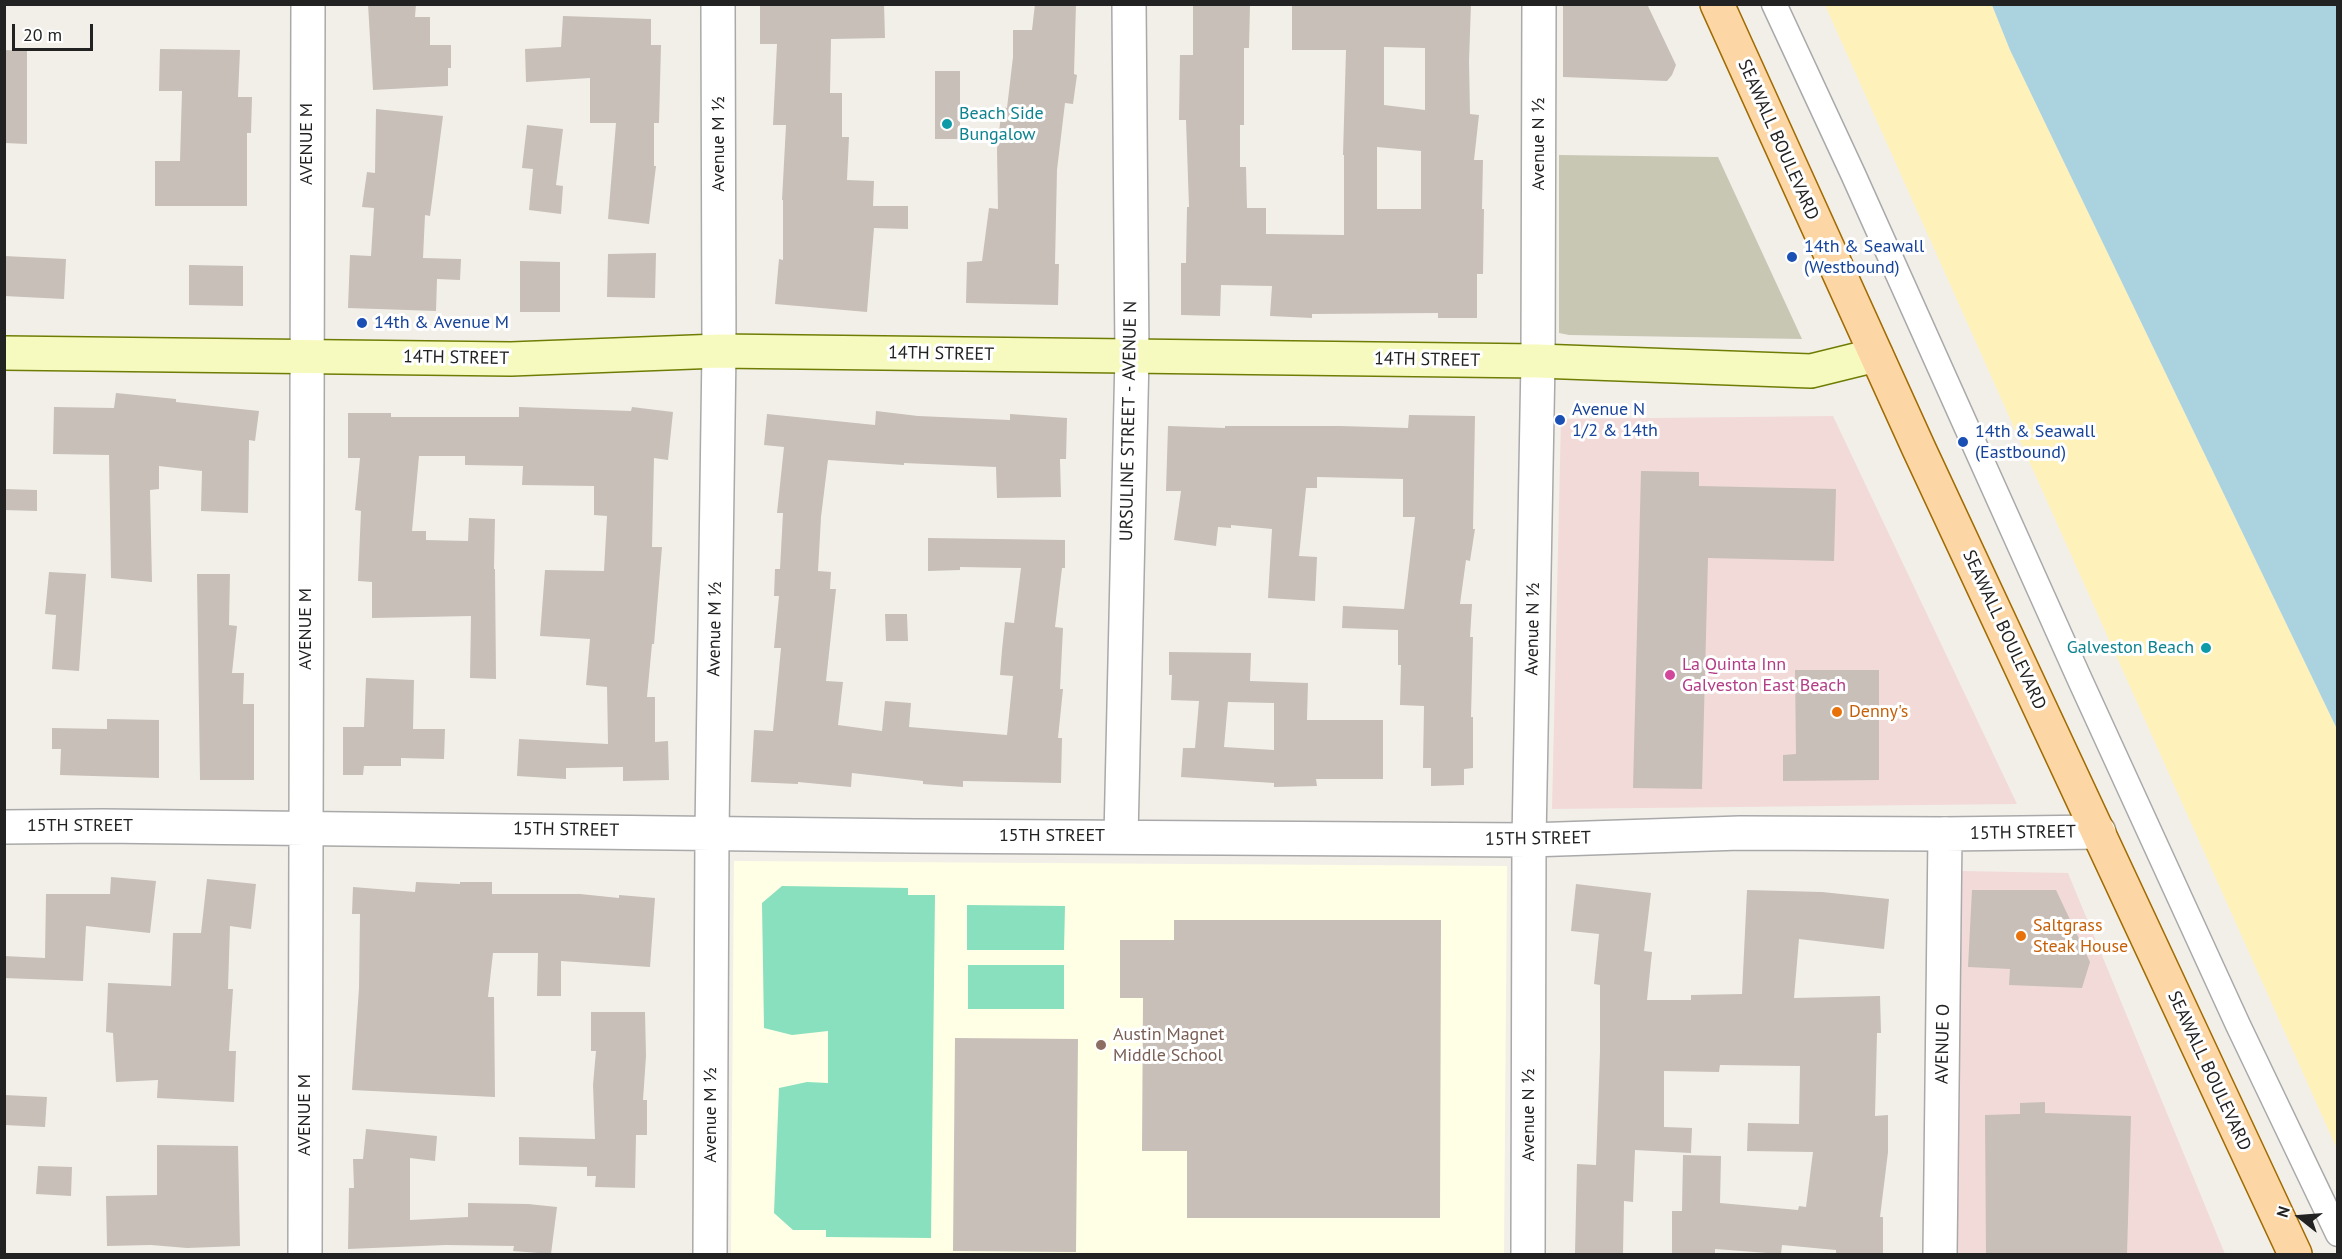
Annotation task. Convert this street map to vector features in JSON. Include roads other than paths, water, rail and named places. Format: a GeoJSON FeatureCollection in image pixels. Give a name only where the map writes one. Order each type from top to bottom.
{"type":"FeatureCollection","features":[{"type":"Feature","properties":{"kind":"main road","name":"SEAWALL BOULEVARD"},"geometry":{"type":"LineString","coordinates":[[1717,4],[1876,355],[2295,1254]]}},
{"type":"Feature","properties":{"kind":"main road","name":"14TH STREET"},"geometry":{"type":"LineString","coordinates":[[4,354],[511,359],[719,351],[1538,361],[1811,371],[1876,355]]}},
{"type":"Feature","properties":{"kind":"street","name":"AVENUE M"},"geometry":{"type":"LineString","coordinates":[[304,1254],[308,4]]}},
{"type":"Feature","properties":{"kind":"street","name":"Avenue M ½"},"geometry":{"type":"LineString","coordinates":[[710,1254],[712,832],[719,351],[718,4]]}},
{"type":"Feature","properties":{"kind":"street","name":"URSULINE STREET - AVENUE N"},"geometry":{"type":"LineString","coordinates":[[1121,837],[1132,356],[1130,4]]}},
{"type":"Feature","properties":{"kind":"street","name":"Avenue N ½"},"geometry":{"type":"LineString","coordinates":[[1528,1254],[1529,840],[1538,361],[1539,4]]}},
{"type":"Feature","properties":{"kind":"street"},"geometry":{"type":"LineString","coordinates":[[1774,4],[1853,174],[2085,691],[2238,1025],[2337,1234]]}},
{"type":"Feature","properties":{"kind":"street","name":"15TH STREET"},"geometry":{"type":"LineString","coordinates":[[4,827],[1529,840],[1740,833],[2098,832]]}},
{"type":"Feature","properties":{"kind":"street","name":"AVENUE O"},"geometry":{"type":"LineString","coordinates":[[1940,1254],[1945,834]]}},
{"type":"Feature","properties":{"kind":"water"},"geometry":{"type":"Polygon","coordinates":[[[1992,5],[2337,5],[2337,729],[2010,50],[1992,5]]]}},
{"type":"Feature","properties":{"kind":"place","name":"Beach Side Bungalow"},"geometry":{"type":"Point","coordinates":[947,124]}},
{"type":"Feature","properties":{"kind":"place","name":"14th & Seawall (Westbound)"},"geometry":{"type":"Point","coordinates":[1792,257]}},
{"type":"Feature","properties":{"kind":"place","name":"14th & Avenue M"},"geometry":{"type":"Point","coordinates":[362,323]}},
{"type":"Feature","properties":{"kind":"place","name":"Avenue N 1/2 & 14th"},"geometry":{"type":"Point","coordinates":[1560,420]}},
{"type":"Feature","properties":{"kind":"place","name":"14th & Seawall (Eastbound)"},"geometry":{"type":"Point","coordinates":[1963,442]}},
{"type":"Feature","properties":{"kind":"place","name":"Galveston Beach"},"geometry":{"type":"Point","coordinates":[2206,648]}},
{"type":"Feature","properties":{"kind":"place","name":"La Quinta Inn Galveston East Beach"},"geometry":{"type":"Point","coordinates":[1670,675]}},
{"type":"Feature","properties":{"kind":"place","name":"Denny's"},"geometry":{"type":"Point","coordinates":[1837,712]}},
{"type":"Feature","properties":{"kind":"place","name":"Saltgrass Steak House"},"geometry":{"type":"Point","coordinates":[2021,936]}},
{"type":"Feature","properties":{"kind":"place","name":"Austin Magnet Middle School"},"geometry":{"type":"Point","coordinates":[1101,1045]}}]}
